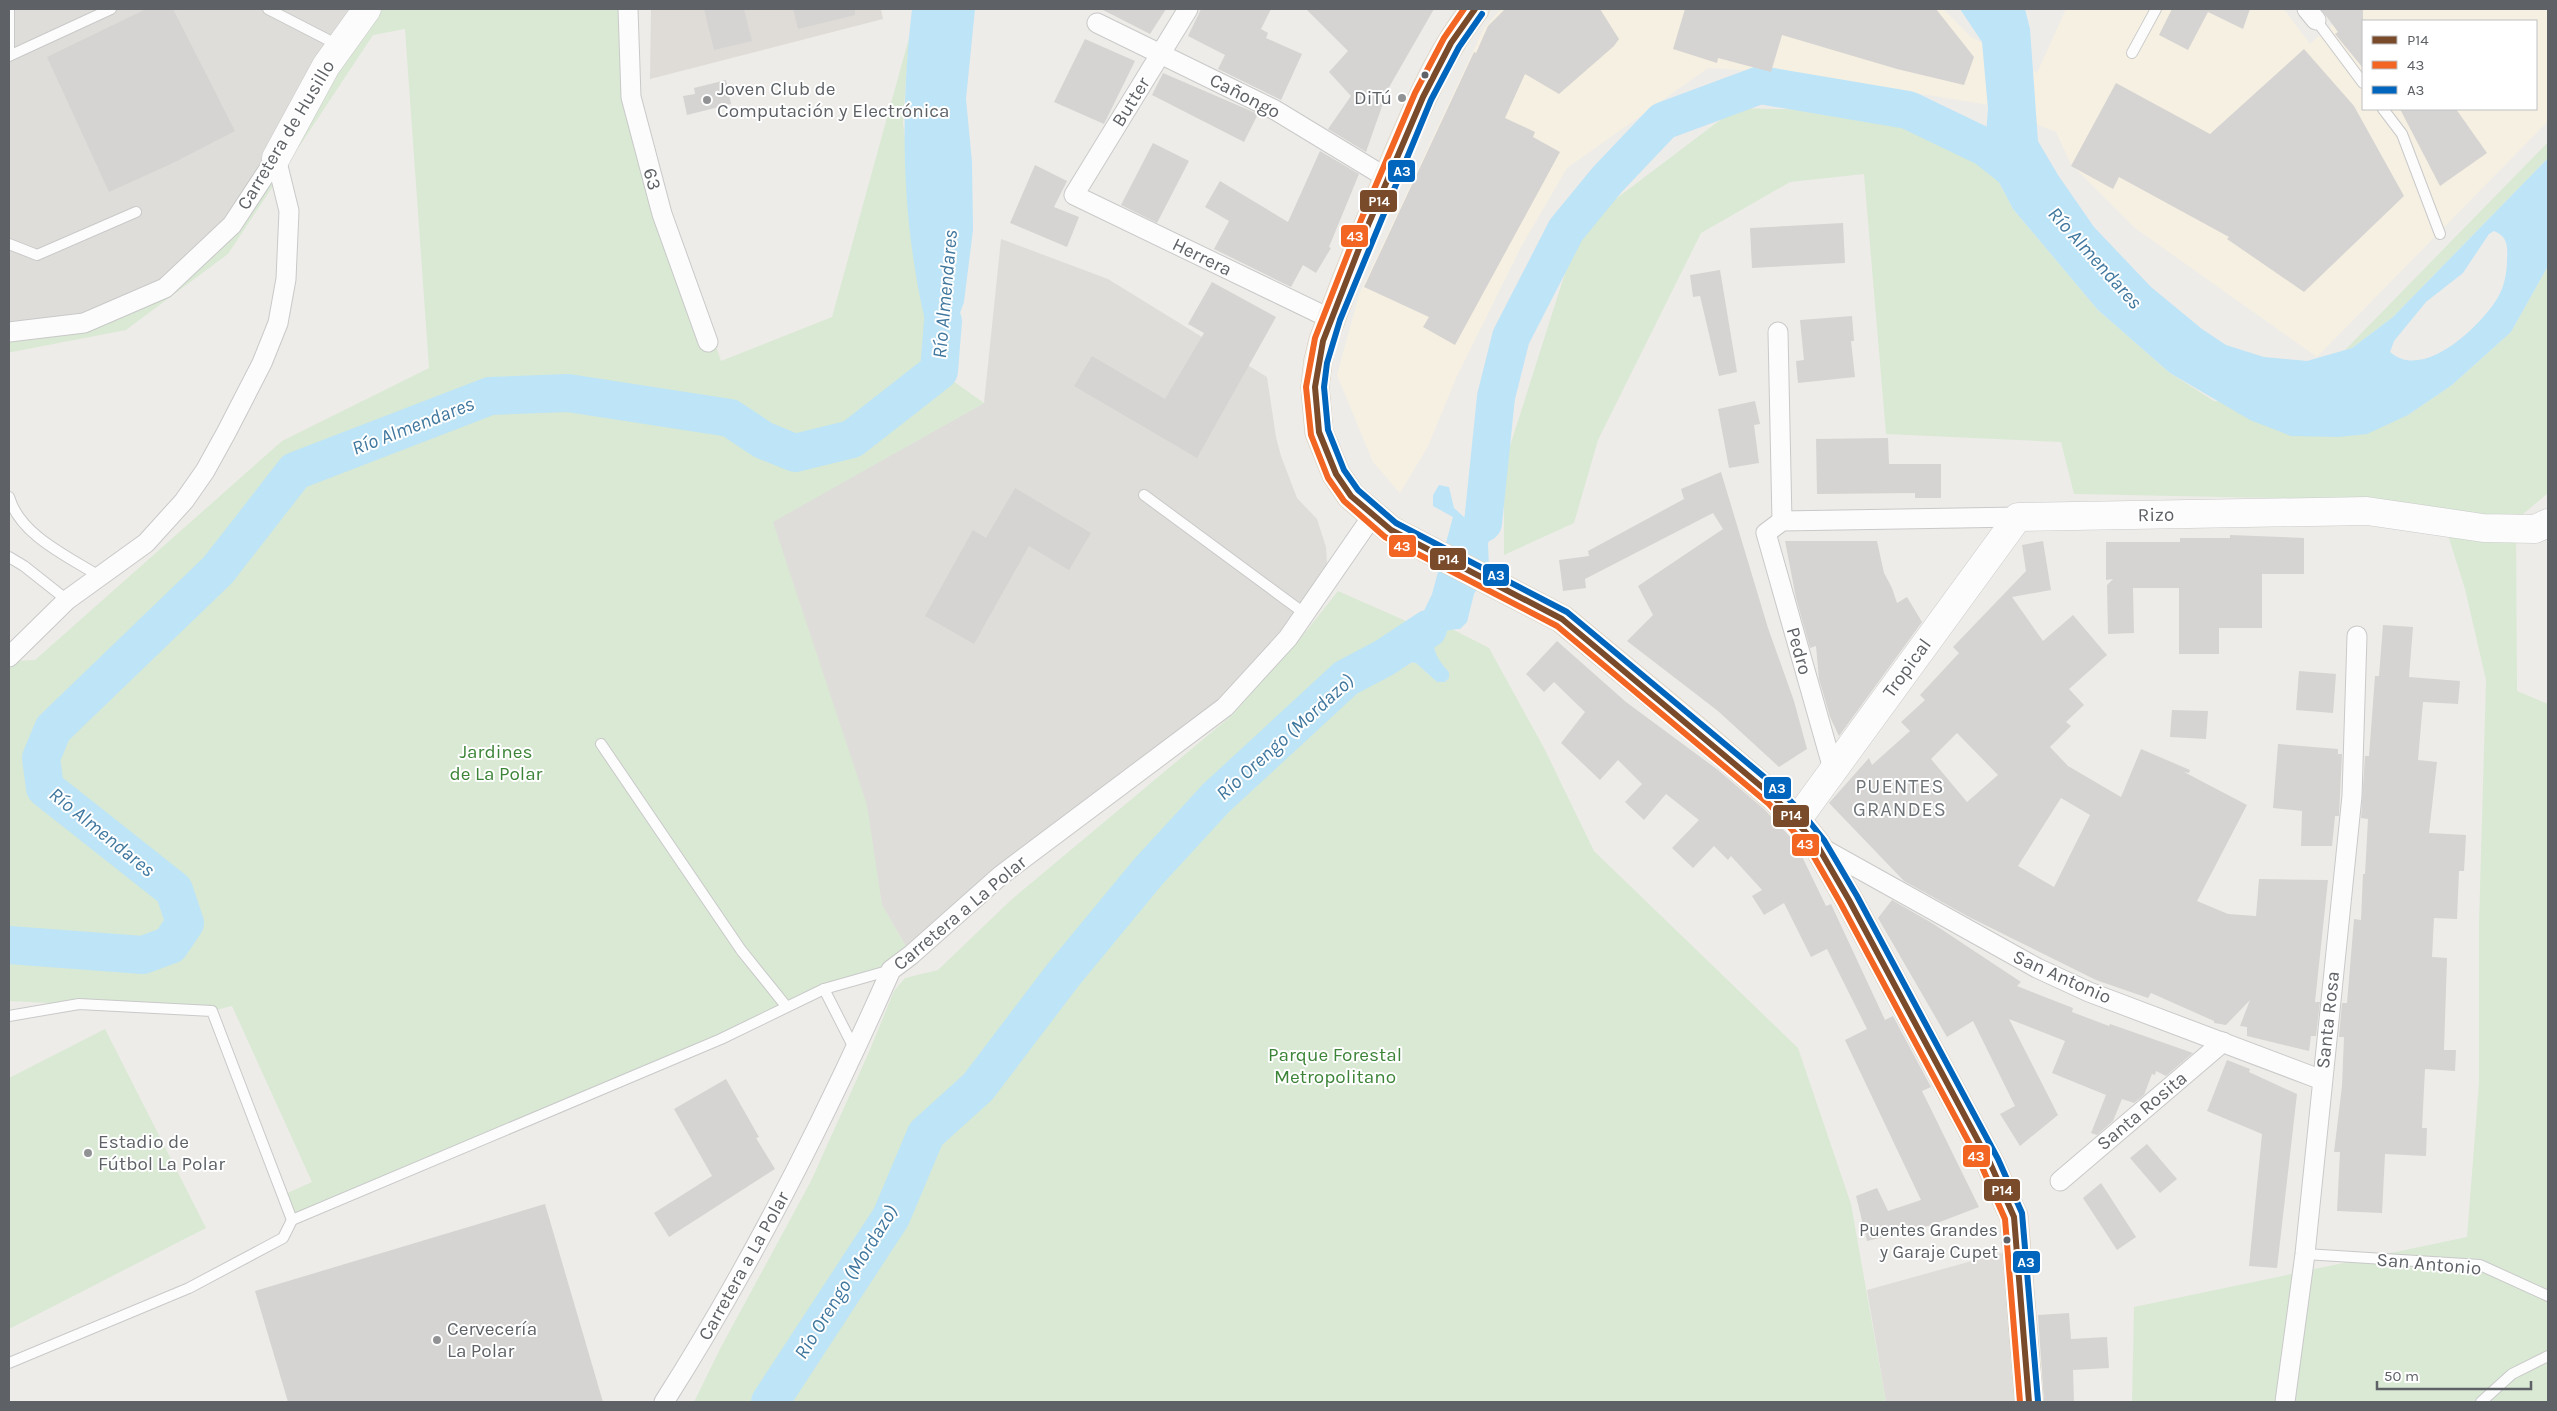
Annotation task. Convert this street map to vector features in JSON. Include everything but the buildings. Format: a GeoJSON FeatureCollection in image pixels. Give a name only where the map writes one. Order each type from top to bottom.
{"type":"FeatureCollection","features":[{"type":"Feature","properties":{"kind":"main road"},"geometry":{"type":"LineString","coordinates":[[1475,9],[1450,43],[1430,79],[1331,319],[1318,360],[1315,387],[1320,432],[1336,474],[1351,496],[1382,522],[1562,619],[1704,737],[1797,820],[1816,845],[1849,900],[1990,1162],[2014,1217],[2028,1402]]}},
{"type":"Feature","properties":{"kind":"street","name":"Carretera de Husillo"},"geometry":{"type":"LineString","coordinates":[[9,332],[84,323],[165,288],[232,225],[276,158],[339,46],[366,9]]}},
{"type":"Feature","properties":{"kind":"street","name":"63"},"geometry":{"type":"LineString","coordinates":[[628,9],[631,97],[662,214],[708,342]]}},
{"type":"Feature","properties":{"kind":"street","name":"Butter"},"geometry":{"type":"LineString","coordinates":[[1074,195],[1188,9]]}},
{"type":"Feature","properties":{"kind":"street","name":"Cañongo"},"geometry":{"type":"LineString","coordinates":[[1097,23],[1275,110],[1388,178]]}},
{"type":"Feature","properties":{"kind":"street"},"geometry":{"type":"LineString","coordinates":[[9,656],[67,600],[146,543],[184,501],[206,471],[262,363],[278,323],[286,280],[289,211],[276,158]]}},
{"type":"Feature","properties":{"kind":"street","name":"Herrera"},"geometry":{"type":"LineString","coordinates":[[1074,195],[1331,319]]}},
{"type":"Feature","properties":{"kind":"street"},"geometry":{"type":"LineString","coordinates":[[1778,332],[1782,522]]}},
{"type":"Feature","properties":{"kind":"street","name":"Rizo"},"geometry":{"type":"LineString","coordinates":[[1782,522],[2367,511],[2483,528],[2535,530],[2548,523]]}},
{"type":"Feature","properties":{"kind":"street","name":"Tropical"},"geometry":{"type":"LineString","coordinates":[[1797,820],[2018,517]]}},
{"type":"Feature","properties":{"kind":"street","name":"Carretera a La Polar"},"geometry":{"type":"LineString","coordinates":[[664,1402],[717,1318],[801,1163],[891,970],[911,955],[1000,876],[1225,707],[1288,638],[1304,613],[1382,522]]}},
{"type":"Feature","properties":{"kind":"street","name":"Pedro"},"geometry":{"type":"LineString","coordinates":[[1782,522],[1766,533],[1833,769]]}},
{"type":"Feature","properties":{"kind":"street","name":"Santa Rosa"},"geometry":{"type":"LineString","coordinates":[[2285,1402],[2305,1254],[2352,796],[2357,636]]}},
{"type":"Feature","properties":{"kind":"street","name":"San Antonio"},"geometry":{"type":"LineString","coordinates":[[1816,845],[2028,964],[2089,992],[2322,1080]]}},
{"type":"Feature","properties":{"kind":"street","name":"Santa Rosita"},"geometry":{"type":"LineString","coordinates":[[2060,1181],[2223,1042]]}},
{"type":"Feature","properties":{"kind":"lane"},"geometry":{"type":"LineString","coordinates":[[9,9],[9,56],[111,9]]}},
{"type":"Feature","properties":{"kind":"lane"},"geometry":{"type":"LineString","coordinates":[[268,9],[339,46]]}},
{"type":"Feature","properties":{"kind":"lane"},"geometry":{"type":"LineString","coordinates":[[2132,53],[2156,9]]}},
{"type":"Feature","properties":{"kind":"lane"},"geometry":{"type":"LineString","coordinates":[[2312,14],[2362,82]]}},
{"type":"Feature","properties":{"kind":"lane"},"geometry":{"type":"LineString","coordinates":[[2384,110],[2402,134],[2440,234]]}},
{"type":"Feature","properties":{"kind":"lane"},"geometry":{"type":"LineString","coordinates":[[9,244],[37,254],[136,212]]}},
{"type":"Feature","properties":{"kind":"lane"},"geometry":{"type":"LineString","coordinates":[[1144,495],[1304,613]]}},
{"type":"Feature","properties":{"kind":"lane"},"geometry":{"type":"LineString","coordinates":[[9,497],[12,507],[34,534],[99,576]]}},
{"type":"Feature","properties":{"kind":"lane"},"geometry":{"type":"LineString","coordinates":[[9,557],[24,566],[67,600]]}},
{"type":"Feature","properties":{"kind":"lane"},"geometry":{"type":"LineString","coordinates":[[601,744],[741,950],[786,1006]]}},
{"type":"Feature","properties":{"kind":"lane"},"geometry":{"type":"LineString","coordinates":[[9,1363],[189,1288],[283,1238],[292,1220],[721,1039],[824,989],[891,970]]}},
{"type":"Feature","properties":{"kind":"lane"},"geometry":{"type":"LineString","coordinates":[[824,989],[855,1050]]}},
{"type":"Feature","properties":{"kind":"lane"},"geometry":{"type":"LineString","coordinates":[[9,1016],[78,1004],[212,1011],[292,1220]]}},
{"type":"Feature","properties":{"kind":"lane","name":"San Antonio"},"geometry":{"type":"LineString","coordinates":[[2305,1254],[2480,1265],[2548,1296]]}},
{"type":"Feature","properties":{"kind":"lane"},"geometry":{"type":"LineString","coordinates":[[2481,1402],[2512,1374],[2548,1356]]}},
{"type":"Feature","properties":{"kind":"shaded area"},"geometry":{"type":"Polygon","coordinates":[[[9,9],[367,9],[232,225],[165,288],[84,323],[9,332],[9,9]]]}},
{"type":"Feature","properties":{"kind":"shaded area"},"geometry":{"type":"Polygon","coordinates":[[[651,9],[881,9],[883,19],[650,79],[651,9]]]}},
{"type":"Feature","properties":{"kind":"shaded area"},"geometry":{"type":"Polygon","coordinates":[[[1501,9],[1943,9],[1971,37],[2037,73],[2066,9],[2284,9],[2310,44],[2350,9],[2548,9],[2548,121],[2317,357],[2135,228],[2071,164],[2056,132],[1989,105],[1798,74],[1708,68],[1567,168],[1521,247],[1457,376],[1428,446],[1400,493],[1373,462],[1337,375],[1359,295],[1484,28],[1501,9]]]}},
{"type":"Feature","properties":{"kind":"shaded area"},"geometry":{"type":"Polygon","coordinates":[[[1001,239],[1108,279],[1267,377],[1276,437],[1281,456],[1297,498],[1317,519],[1326,547],[1328,579],[1225,707],[911,955],[882,905],[874,860],[771,522],[984,403],[1001,239]]]}},
{"type":"Feature","properties":{"kind":"shaded area"},"geometry":{"type":"Polygon","coordinates":[[[2008,1251],[2017,1402],[1886,1402],[1867,1290],[2008,1251]]]}},
{"type":"Feature","properties":{"kind":"green space","name":"Jardines de La Polar"},"geometry":{"type":"Polygon","coordinates":[[[367,9],[628,9],[631,97],[721,361],[832,317],[909,38],[903,123],[928,336],[939,371],[984,403],[773,522],[867,805],[882,905],[911,955],[901,963],[786,1006],[292,1220],[283,1195],[312,1182],[232,1006],[212,1011],[9,1001],[9,661],[35,660],[282,441],[429,368],[405,29],[373,35],[228,254],[126,330],[12,352],[9,352],[9,332],[84,323],[165,288],[232,225],[367,9]]]}},
{"type":"Feature","properties":{"kind":"green space"},"geometry":{"type":"Polygon","coordinates":[[[1736,108],[1889,112],[1990,165],[2013,209],[2098,310],[2170,373],[2214,401],[2408,415],[2452,385],[2511,332],[2548,266],[2548,493],[2516,520],[2517,691],[2548,704],[2548,1402],[2132,1402],[2134,1307],[2467,1237],[2479,1083],[2479,923],[2486,680],[2465,589],[2442,516],[2370,500],[2074,494],[2061,442],[1886,434],[1864,174],[1790,182],[1701,233],[1598,440],[1574,523],[1504,555],[1504,465],[1580,226],[1736,108]]]}},
{"type":"Feature","properties":{"kind":"green space"},"geometry":{"type":"Polygon","coordinates":[[[2548,142],[2548,158],[2393,317],[2352,348],[2345,350],[2548,142]]]}},
{"type":"Feature","properties":{"kind":"green space","name":"Parque Forestal Metropolitano"},"geometry":{"type":"Polygon","coordinates":[[[1338,591],[1415,625],[1405,637],[1399,662],[1416,663],[1437,682],[1445,682],[1449,678],[1449,672],[1438,661],[1434,648],[1436,636],[1442,631],[1452,629],[1489,648],[1544,748],[1594,851],[1798,1048],[1851,1204],[1886,1402],[694,1402],[720,1349],[811,1181],[869,1052],[894,991],[905,978],[938,970],[1011,900],[1231,716],[1296,644],[1338,591]]]}},
{"type":"Feature","properties":{"kind":"green space","name":"Estadio de Fútbol La Polar"},"geometry":{"type":"Polygon","coordinates":[[[105,1029],[206,1228],[9,1329],[9,1078],[105,1029]]]}},
{"type":"Feature","properties":{"kind":"water"},"geometry":{"type":"Polygon","coordinates":[[[912,9],[975,9],[966,99],[972,162],[973,230],[964,302],[939,371],[917,282],[906,192],[905,100],[912,9]]]}},
{"type":"Feature","properties":{"kind":"water"},"geometry":{"type":"Polygon","coordinates":[[[1960,9],[2025,9],[2030,29],[2038,141],[2058,175],[2094,227],[2151,287],[2202,329],[2226,345],[2264,357],[2307,361],[2352,348],[2393,317],[2548,158],[2548,266],[2511,332],[2452,385],[2408,415],[2367,434],[2338,437],[2291,436],[2250,420],[2170,373],[2098,310],[2013,209],[1990,165],[1985,147],[1988,109],[1982,42],[1960,9]],[[2494,231],[2489,234],[2463,273],[2426,302],[2394,341],[2390,352],[2403,359],[2417,360],[2433,356],[2448,348],[2462,337],[2487,313],[2501,292],[2506,270],[2507,246],[2502,236],[2494,231]]]}},
{"type":"Feature","properties":{"kind":"water"},"geometry":{"type":"Polygon","coordinates":[[[1476,475],[1501,475],[1502,520],[1488,543],[1489,570],[1474,594],[1467,622],[1460,629],[1441,633],[1436,638],[1434,643],[1435,650],[1442,664],[1449,672],[1449,678],[1445,682],[1437,682],[1416,663],[1384,658],[1405,637],[1423,613],[1432,594],[1453,517],[1433,506],[1433,495],[1439,485],[1449,487],[1454,508],[1465,518],[1470,516],[1470,507],[1478,496],[1476,475]]]}},
{"type":"Feature","properties":{"kind":"waterway","name":"Río Orengo (Mordazo)"},"geometry":{"type":"LineString","coordinates":[[1483,523],[1496,397],[1511,337],[1566,230],[1607,180],[1663,121],[1760,85],[1908,110],[1985,147],[2024,178]]}},
{"type":"Feature","properties":{"kind":"waterway","name":"Río Almendares"},"geometry":{"type":"LineString","coordinates":[[9,945],[143,955],[170,945],[185,923],[174,890],[45,788],[41,758],[53,729],[218,570],[295,471],[490,396],[568,393],[730,418],[763,440],[795,453],[852,439],[939,371],[943,321]]}},
{"type":"Feature","properties":{"kind":"waterway","name":"Río Orengo (Mordazo)"},"geometry":{"type":"LineString","coordinates":[[770,1402],[891,1217],[926,1134],[978,1087],[1063,975],[1148,872],[1216,798],[1346,678],[1384,658],[1428,629]]}},
{"type":"Feature","properties":{"kind":"transit line","name":"43"},"geometry":{"type":"LineString","coordinates":[[1464,9],[1444,38],[1415,93],[1361,220],[1315,338],[1306,387],[1311,435],[1328,478],[1344,501],[1385,537],[1557,626],[1769,804],[1810,850],[1982,1167],[2005,1219],[2020,1402]]}},
{"type":"Feature","properties":{"kind":"transit line","name":"P14"},"geometry":{"type":"LineString","coordinates":[[1475,9],[1451,43],[1423,97],[1369,223],[1323,341],[1315,387],[1319,432],[1336,474],[1351,496],[1391,530],[1562,619],[1775,798],[1817,845],[1849,900],[1990,1163],[2014,1217],[2029,1402]]}},
{"type":"Feature","properties":{"kind":"transit line","name":"A3"},"geometry":{"type":"LineString","coordinates":[[1482,14],[1459,47],[1431,100],[1340,320],[1327,363],[1324,387],[1328,430],[1344,470],[1358,490],[1396,523],[1567,612],[1781,791],[1824,840],[1857,896],[1998,1159],[2022,1213],[2038,1401]]}},
{"type":"Feature","properties":{"kind":"place","name":"DiTú"},"geometry":{"type":"Point","coordinates":[1402,98]}},
{"type":"Feature","properties":{"kind":"place","name":"Joven Club de Computación y Electrónica"},"geometry":{"type":"Point","coordinates":[707,100]}},
{"type":"Feature","properties":{"kind":"place","name":"Estadio de Fútbol La Polar"},"geometry":{"type":"Point","coordinates":[88,1153]}},
{"type":"Feature","properties":{"kind":"place","name":"Puentes Grandes y Garaje Cupet"},"geometry":{"type":"Point","coordinates":[2007,1240]}},
{"type":"Feature","properties":{"kind":"place","name":"Cervecería La Polar"},"geometry":{"type":"Point","coordinates":[437,1340]}},
{"type":"Feature","properties":{"kind":"district","name":"PUENTES GRANDES"},"geometry":{"type":"Point","coordinates":[1900,798]}}]}
